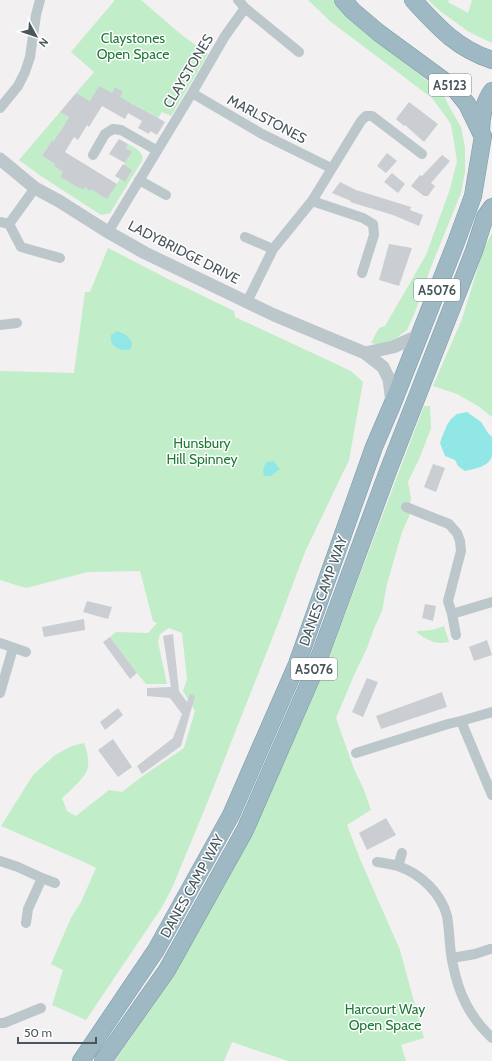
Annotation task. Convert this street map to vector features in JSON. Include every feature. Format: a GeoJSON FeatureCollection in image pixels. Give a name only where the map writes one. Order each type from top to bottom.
{"type":"FeatureCollection","features":[{"type":"Feature","properties":{"kind":"highway","name":"A5123"},"geometry":{"type":"LineString","coordinates":[[343,0],[353,11],[379,33],[454,88],[467,104],[485,139]]}},
{"type":"Feature","properties":{"kind":"highway"},"geometry":{"type":"LineString","coordinates":[[413,0],[457,43],[470,51],[492,60]]}},
{"type":"Feature","properties":{"kind":"highway","name":"DANES CAMP WAY"},"geometry":{"type":"LineString","coordinates":[[81,1061],[156,950],[231,815],[297,664],[374,447],[420,335],[473,196],[485,139],[481,122],[488,96],[492,91]]}},
{"type":"Feature","properties":{"kind":"highway","name":"DANES CAMP WAY"},"geometry":{"type":"LineString","coordinates":[[103,1061],[167,970],[246,830],[313,674],[388,471],[480,233],[485,216],[492,207]]}},
{"type":"Feature","properties":{"kind":"highway","name":"A5076"},"geometry":{"type":"LineString","coordinates":[[480,233],[492,218]]}},
{"type":"Feature","properties":{"kind":"street"},"geometry":{"type":"LineString","coordinates":[[0,108],[18,86],[25,72],[30,57],[36,15],[40,0]]}},
{"type":"Feature","properties":{"kind":"street"},"geometry":{"type":"LineString","coordinates":[[238,0],[245,8],[299,52]]}},
{"type":"Feature","properties":{"kind":"street","name":"CLAYSTONES"},"geometry":{"type":"LineString","coordinates":[[108,232],[225,36],[245,8]]}},
{"type":"Feature","properties":{"kind":"street","name":"MARLSTONES"},"geometry":{"type":"LineString","coordinates":[[192,93],[262,134],[331,168]]}},
{"type":"Feature","properties":{"kind":"street"},"geometry":{"type":"LineString","coordinates":[[246,302],[273,249],[312,201],[331,168],[361,121],[366,116],[372,116],[422,154]]}},
{"type":"Feature","properties":{"kind":"street"},"geometry":{"type":"LineString","coordinates":[[93,155],[105,134],[113,129],[120,130],[156,150]]}},
{"type":"Feature","properties":{"kind":"street","name":"LADYBRIDGE DRIVE"},"geometry":{"type":"LineString","coordinates":[[0,159],[35,188],[145,253],[274,315],[365,353],[383,367],[389,380],[392,405]]}},
{"type":"Feature","properties":{"kind":"street"},"geometry":{"type":"LineString","coordinates":[[139,180],[166,195]]}},
{"type":"Feature","properties":{"kind":"street"},"geometry":{"type":"LineString","coordinates":[[35,188],[5,223],[21,247],[60,258]]}},
{"type":"Feature","properties":{"kind":"street"},"geometry":{"type":"LineString","coordinates":[[312,201],[363,218],[373,224],[374,235],[362,273]]}},
{"type":"Feature","properties":{"kind":"street"},"geometry":{"type":"LineString","coordinates":[[245,237],[273,249]]}},
{"type":"Feature","properties":{"kind":"street"},"geometry":{"type":"LineString","coordinates":[[0,325],[17,323]]}},
{"type":"Feature","properties":{"kind":"street"},"geometry":{"type":"LineString","coordinates":[[365,353],[393,347],[420,335]]}},
{"type":"Feature","properties":{"kind":"street"},"geometry":{"type":"LineString","coordinates":[[406,507],[449,524],[457,532],[461,551],[448,601],[456,635]]}},
{"type":"Feature","properties":{"kind":"street"},"geometry":{"type":"LineString","coordinates":[[452,614],[492,602]]}},
{"type":"Feature","properties":{"kind":"street"},"geometry":{"type":"LineString","coordinates":[[0,643],[26,652]]}},
{"type":"Feature","properties":{"kind":"street"},"geometry":{"type":"LineString","coordinates":[[0,693],[13,648]]}},
{"type":"Feature","properties":{"kind":"street"},"geometry":{"type":"LineString","coordinates":[[356,754],[448,724],[492,712]]}},
{"type":"Feature","properties":{"kind":"street"},"geometry":{"type":"LineString","coordinates":[[461,721],[492,795]]}},
{"type":"Feature","properties":{"kind":"street"},"geometry":{"type":"LineString","coordinates":[[398,866],[402,853]]}},
{"type":"Feature","properties":{"kind":"street"},"geometry":{"type":"LineString","coordinates":[[0,861],[55,883]]}},
{"type":"Feature","properties":{"kind":"street"},"geometry":{"type":"LineString","coordinates":[[377,862],[398,866],[411,872],[432,888],[440,898],[447,918],[452,962],[458,986],[464,1001],[476,1021],[492,1038]]}},
{"type":"Feature","properties":{"kind":"street"},"geometry":{"type":"LineString","coordinates":[[26,923],[28,909],[42,878]]}},
{"type":"Feature","properties":{"kind":"street"},"geometry":{"type":"LineString","coordinates":[[452,958],[492,949]]}},
{"type":"Feature","properties":{"kind":"street"},"geometry":{"type":"LineString","coordinates":[[0,1023],[4,1023],[41,1008]]}},
{"type":"Feature","properties":{"kind":"green space","name":"Claystones Open Space"},"geometry":{"type":"Polygon","coordinates":[[[115,0],[141,0],[183,36],[208,54],[171,116],[162,112],[158,118],[136,105],[120,102],[115,88],[112,93],[90,101],[76,93],[94,72],[71,52],[115,0]]]}},
{"type":"Feature","properties":{"kind":"green space"},"geometry":{"type":"Polygon","coordinates":[[[308,0],[333,0],[374,40],[443,94],[461,127],[465,147],[465,172],[461,193],[407,330],[392,341],[380,345],[371,343],[379,328],[385,326],[426,255],[450,189],[457,161],[451,124],[432,98],[331,22],[308,0]]]}},
{"type":"Feature","properties":{"kind":"green space"},"geometry":{"type":"Polygon","coordinates":[[[428,0],[449,0],[448,2],[468,13],[472,0],[492,0],[492,43],[469,32],[440,11],[428,0]]]}},
{"type":"Feature","properties":{"kind":"green space"},"geometry":{"type":"Polygon","coordinates":[[[60,112],[69,117],[61,129],[58,143],[52,140],[42,156],[55,164],[54,166],[63,172],[60,177],[69,182],[72,179],[82,185],[80,189],[83,190],[85,187],[90,190],[92,189],[107,198],[120,179],[125,182],[124,165],[132,152],[126,148],[128,144],[139,151],[142,155],[142,161],[110,213],[101,215],[19,160],[60,112]]]}},
{"type":"Feature","properties":{"kind":"green space"},"geometry":{"type":"Polygon","coordinates":[[[492,233],[492,417],[478,406],[457,394],[433,386],[462,319],[484,248],[492,233]]]}},
{"type":"Feature","properties":{"kind":"green space","name":"Hunsbury Hill Spinney"},"geometry":{"type":"Polygon","coordinates":[[[108,248],[234,311],[235,317],[351,371],[363,382],[349,460],[305,552],[208,801],[172,888],[162,907],[86,1020],[52,1005],[63,970],[51,964],[71,918],[81,902],[96,868],[1,826],[33,775],[55,755],[72,746],[84,743],[88,758],[87,771],[77,784],[62,798],[67,811],[76,816],[109,790],[122,792],[184,748],[195,711],[183,691],[187,679],[182,633],[169,628],[160,634],[158,642],[167,684],[146,684],[110,637],[116,632],[148,633],[157,623],[153,621],[140,571],[88,572],[26,588],[0,580],[0,371],[74,373],[85,292],[90,292],[108,248]]]}},
{"type":"Feature","properties":{"kind":"green space","name":"Harcourt Way Open Space"},"geometry":{"type":"Polygon","coordinates":[[[424,406],[430,406],[431,428],[420,457],[408,482],[411,499],[407,512],[410,514],[402,532],[387,584],[382,611],[336,718],[354,769],[371,810],[347,825],[360,859],[400,950],[424,1038],[401,1045],[406,1061],[288,1061],[232,1042],[224,1061],[115,1061],[173,976],[207,914],[305,710],[345,614],[424,406]]]}},
{"type":"Feature","properties":{"kind":"green space"},"geometry":{"type":"Polygon","coordinates":[[[444,626],[449,642],[440,643],[428,640],[417,633],[417,631],[432,630],[444,626]]]}},
{"type":"Feature","properties":{"kind":"water"},"geometry":{"type":"Polygon","coordinates":[[[117,331],[126,335],[132,342],[131,349],[120,349],[112,344],[111,335],[117,331]]]}},
{"type":"Feature","properties":{"kind":"water"},"geometry":{"type":"Polygon","coordinates":[[[467,412],[481,422],[492,437],[492,456],[485,465],[465,471],[458,466],[455,460],[445,456],[440,443],[451,419],[457,414],[467,412]]]}},
{"type":"Feature","properties":{"kind":"water"},"geometry":{"type":"Polygon","coordinates":[[[273,461],[280,469],[271,476],[264,476],[263,470],[266,462],[273,461]]]}},
{"type":"Feature","properties":{"kind":"building"},"geometry":{"type":"Polygon","coordinates":[[[99,86],[112,93],[115,87],[123,92],[120,97],[165,122],[157,135],[150,131],[149,134],[138,128],[142,121],[128,113],[125,119],[102,106],[89,127],[87,125],[78,140],[74,137],[65,152],[117,184],[107,199],[91,189],[90,191],[85,187],[83,190],[60,177],[63,172],[54,166],[55,164],[42,156],[52,140],[54,141],[69,117],[60,112],[76,93],[90,101],[99,86]]]}},
{"type":"Feature","properties":{"kind":"building"},"geometry":{"type":"Polygon","coordinates":[[[409,102],[438,124],[424,142],[396,119],[409,102]]]}},
{"type":"Feature","properties":{"kind":"building"},"geometry":{"type":"Polygon","coordinates":[[[119,139],[128,144],[126,148],[132,152],[125,163],[109,154],[119,139]]]}},
{"type":"Feature","properties":{"kind":"building"},"geometry":{"type":"Polygon","coordinates":[[[387,153],[397,161],[386,173],[377,166],[387,153]]]}},
{"type":"Feature","properties":{"kind":"building"},"geometry":{"type":"Polygon","coordinates":[[[442,155],[450,161],[431,183],[435,186],[428,196],[424,196],[411,186],[420,175],[422,176],[442,155]]]}},
{"type":"Feature","properties":{"kind":"building"},"geometry":{"type":"Polygon","coordinates":[[[123,164],[132,170],[125,182],[115,176],[123,164]]]}},
{"type":"Feature","properties":{"kind":"building"},"geometry":{"type":"Polygon","coordinates":[[[392,173],[405,184],[398,193],[384,182],[392,173]]]}},
{"type":"Feature","properties":{"kind":"building"},"geometry":{"type":"Polygon","coordinates":[[[340,182],[356,190],[411,207],[410,210],[423,215],[419,226],[393,215],[350,202],[351,201],[332,193],[340,182]]]}},
{"type":"Feature","properties":{"kind":"building"},"geometry":{"type":"Polygon","coordinates":[[[389,244],[412,248],[399,286],[379,280],[389,244]]]}},
{"type":"Feature","properties":{"kind":"building"},"geometry":{"type":"Polygon","coordinates":[[[433,464],[445,468],[436,492],[424,487],[433,464]]]}},
{"type":"Feature","properties":{"kind":"building"},"geometry":{"type":"Polygon","coordinates":[[[87,601],[112,607],[108,619],[83,612],[87,601]]]}},
{"type":"Feature","properties":{"kind":"building"},"geometry":{"type":"Polygon","coordinates":[[[425,604],[436,606],[433,621],[422,618],[425,604]]]}},
{"type":"Feature","properties":{"kind":"building"},"geometry":{"type":"Polygon","coordinates":[[[84,619],[85,630],[44,637],[42,627],[84,619]]]}},
{"type":"Feature","properties":{"kind":"building"},"geometry":{"type":"Polygon","coordinates":[[[173,634],[179,691],[187,702],[190,694],[195,696],[181,746],[142,774],[137,766],[173,738],[182,714],[170,698],[147,696],[147,688],[171,687],[163,636],[173,634]]]}},
{"type":"Feature","properties":{"kind":"building"},"geometry":{"type":"Polygon","coordinates":[[[110,637],[137,673],[130,679],[103,642],[110,637]]]}},
{"type":"Feature","properties":{"kind":"building"},"geometry":{"type":"Polygon","coordinates":[[[487,640],[492,655],[474,661],[469,647],[487,640]]]}},
{"type":"Feature","properties":{"kind":"building"},"geometry":{"type":"Polygon","coordinates":[[[367,678],[378,682],[363,717],[352,712],[367,678]]]}},
{"type":"Feature","properties":{"kind":"building"},"geometry":{"type":"Polygon","coordinates":[[[442,692],[447,707],[381,729],[376,716],[442,692]]]}},
{"type":"Feature","properties":{"kind":"building"},"geometry":{"type":"Polygon","coordinates":[[[118,708],[123,715],[105,730],[100,722],[118,708]]]}},
{"type":"Feature","properties":{"kind":"building"},"geometry":{"type":"Polygon","coordinates":[[[113,739],[132,767],[118,777],[98,750],[113,739]]]}},
{"type":"Feature","properties":{"kind":"building"},"geometry":{"type":"Polygon","coordinates":[[[386,818],[396,835],[367,850],[359,833],[386,818]]]}}]}
